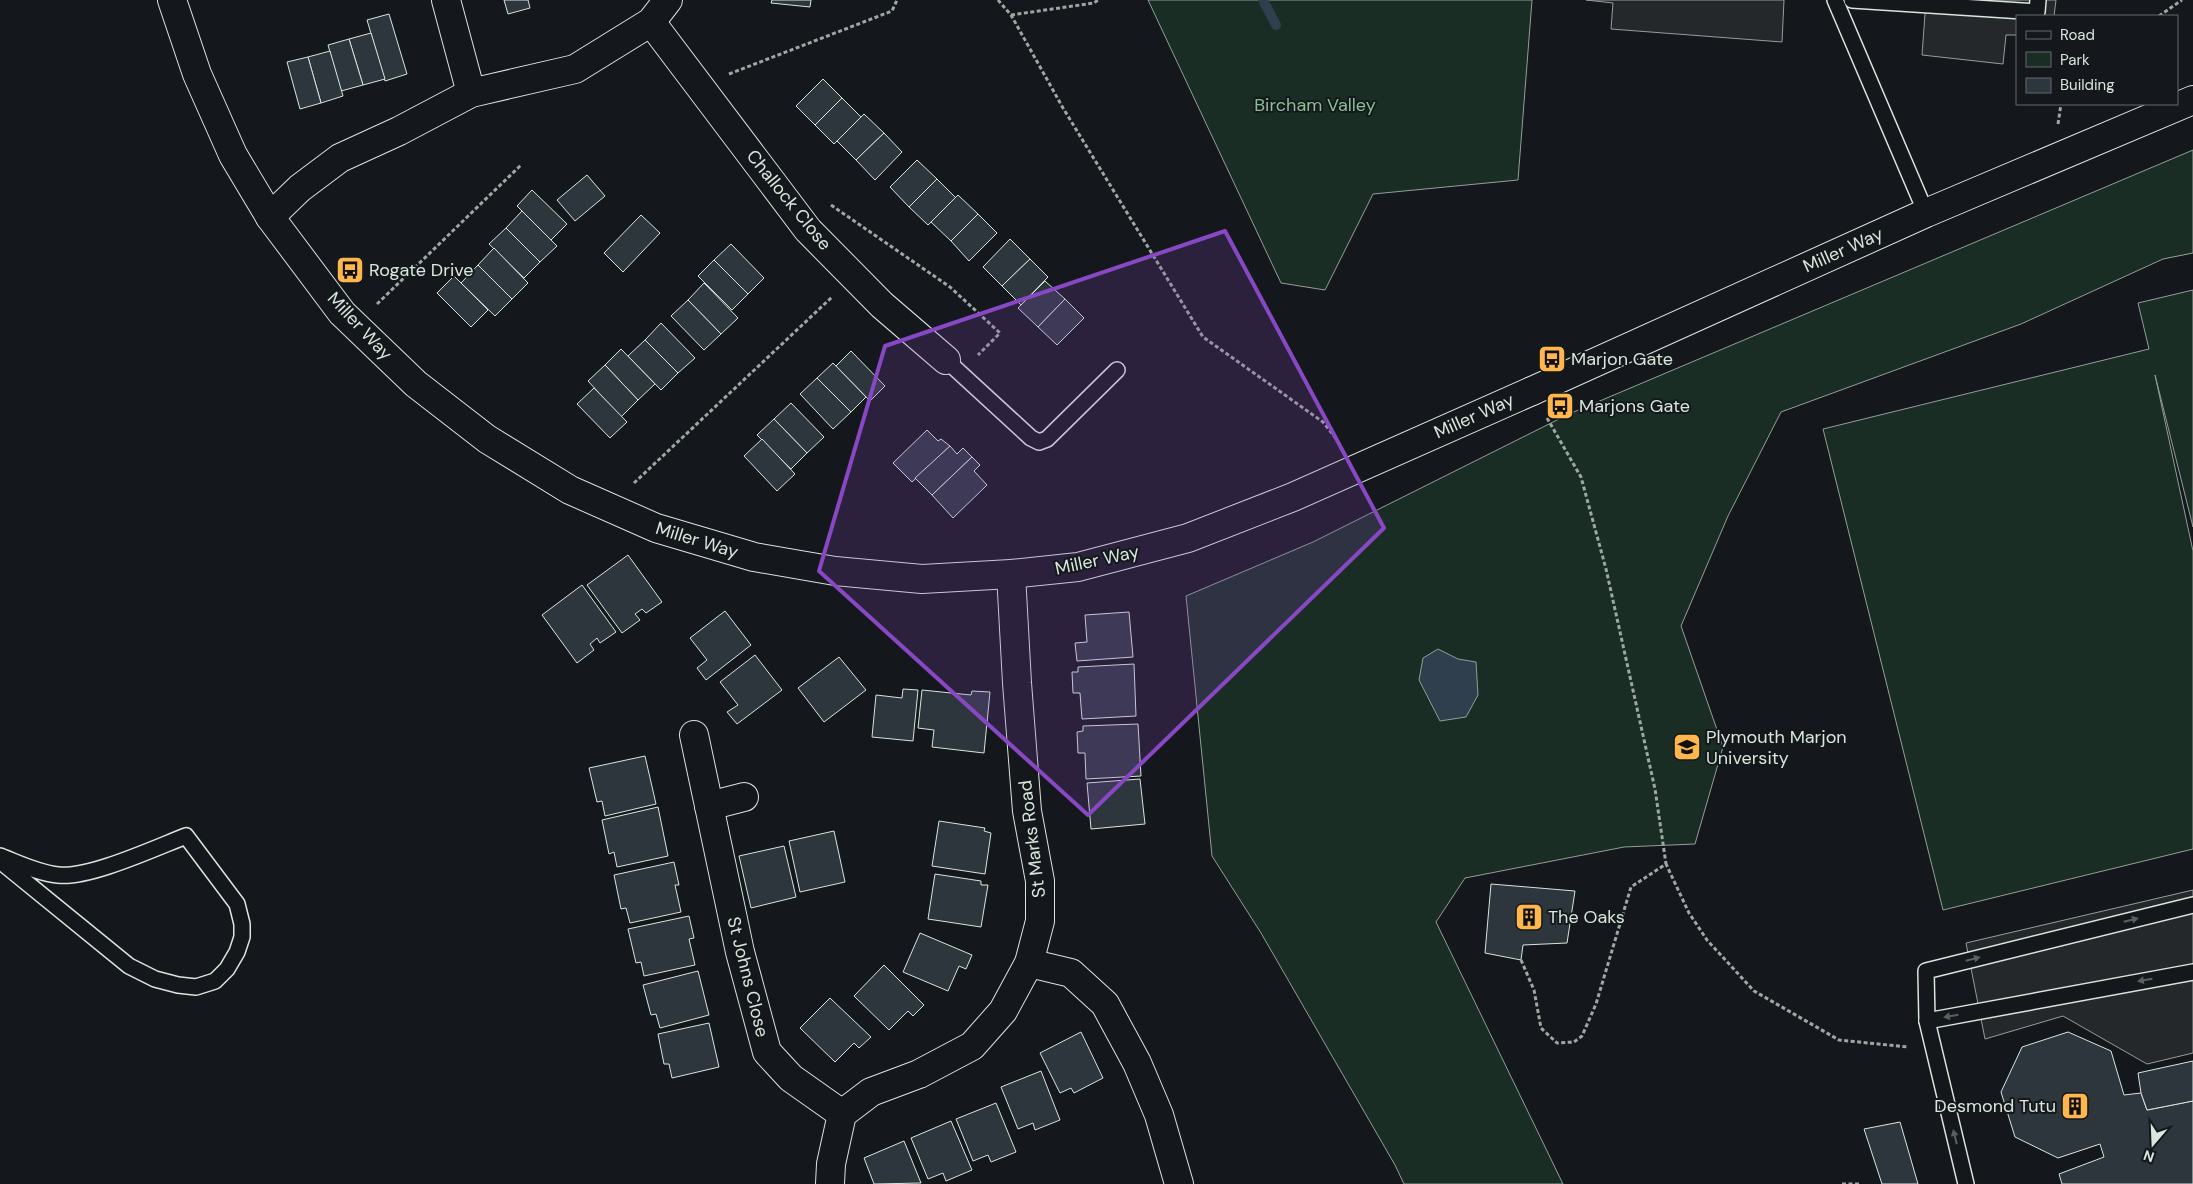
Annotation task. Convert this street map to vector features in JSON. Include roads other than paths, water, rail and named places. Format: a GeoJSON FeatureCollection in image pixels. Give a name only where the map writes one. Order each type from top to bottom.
{"type":"FeatureCollection","features":[{"type":"Feature","properties":{"kind":"street","name":"Miller Way"},"geometry":{"type":"LineString","coordinates":[[172,0],[197,74],[233,156],[270,217],[342,312],[416,384],[487,439],[570,490],[656,528],[754,557],[826,569],[922,579],[1011,574],[1078,567],[1188,538],[1293,497],[1926,213],[2193,100]]}},
{"type":"Feature","properties":{"kind":"street"},"geometry":{"type":"LineString","coordinates":[[446,0],[470,93]]}},
{"type":"Feature","properties":{"kind":"street"},"geometry":{"type":"LineString","coordinates":[[270,217],[300,188],[340,158],[399,131],[470,93],[575,69],[651,22],[668,0]]}},
{"type":"Feature","properties":{"kind":"street","name":"Challock Close"},"geometry":{"type":"LineString","coordinates":[[651,22],[808,230],[882,306],[954,367]]}},
{"type":"Feature","properties":{"kind":"street","name":"St Marks Road"},"geometry":{"type":"LineString","coordinates":[[842,1114],[871,1092],[919,1074],[972,1046],[1003,1010],[1030,963],[1040,921],[1040,881],[1027,811],[1016,683],[1011,574]]}},
{"type":"Feature","properties":{"kind":"street","name":"St Johns Close"},"geometry":{"type":"LineString","coordinates":[[694,735],[740,952],[767,1052],[791,1078],[842,1114]]}},
{"type":"Feature","properties":{"kind":"street"},"geometry":{"type":"LineString","coordinates":[[709,806],[744,796]]}},
{"type":"Feature","properties":{"kind":"street"},"geometry":{"type":"LineString","coordinates":[[1030,963],[1071,973],[1105,1004],[1137,1063],[1159,1115],[1179,1184]]}},
{"type":"Feature","properties":{"kind":"street"},"geometry":{"type":"LineString","coordinates":[[830,1184],[831,1164],[842,1114]]}},
{"type":"Feature","properties":{"kind":"lane"},"geometry":{"type":"LineString","coordinates":[[1835,0],[1926,213]]}},
{"type":"Feature","properties":{"kind":"lane"},"geometry":{"type":"LineString","coordinates":[[1852,0],[2037,12],[2038,0]]}},
{"type":"Feature","properties":{"kind":"lane"},"geometry":{"type":"LineString","coordinates":[[954,367],[1031,438],[1039,442],[1048,439],[1117,370]]}},
{"type":"Feature","properties":{"kind":"lane"},"geometry":{"type":"LineString","coordinates":[[0,856],[33,869],[58,876],[81,875],[186,836],[237,904],[242,924],[242,937],[237,952],[227,969],[215,981],[196,987],[155,979],[128,966],[0,861]]}},
{"type":"Feature","properties":{"kind":"lane"},"geometry":{"type":"LineString","coordinates":[[1966,1184],[1927,1021],[1926,971],[2193,905]]}},
{"type":"Feature","properties":{"kind":"lane"},"geometry":{"type":"LineString","coordinates":[[1927,1021],[2193,972]]}},
{"type":"Feature","properties":{"kind":"water"},"geometry":{"type":"Polygon","coordinates":[[[1438,649],[1458,659],[1476,662],[1478,695],[1466,717],[1440,721],[1419,680],[1423,658],[1438,649]]]}},
{"type":"Feature","properties":{"kind":"waterway"},"geometry":{"type":"LineString","coordinates":[[1263,0],[1276,25]]}},
{"type":"Feature","properties":{"kind":"place","name":"Rogate Drive"},"geometry":{"type":"Point","coordinates":[350,270]}},
{"type":"Feature","properties":{"kind":"place","name":"Marjon Gate"},"geometry":{"type":"Point","coordinates":[1552,359]}},
{"type":"Feature","properties":{"kind":"place","name":"Marjons Gate"},"geometry":{"type":"Point","coordinates":[1560,406]}},
{"type":"Feature","properties":{"kind":"place","name":"Plymouth Marjon University"},"geometry":{"type":"Point","coordinates":[1687,747]}},
{"type":"Feature","properties":{"kind":"place","name":"The Oaks"},"geometry":{"type":"Point","coordinates":[1529,917]}},
{"type":"Feature","properties":{"kind":"place","name":"Desmond Tutu"},"geometry":{"type":"Point","coordinates":[2075,1106]}},
{"type":"Feature","properties":{"kind":"park label","name":"Bircham Valley"},"geometry":{"type":"Point","coordinates":[1315,105]}}]}
